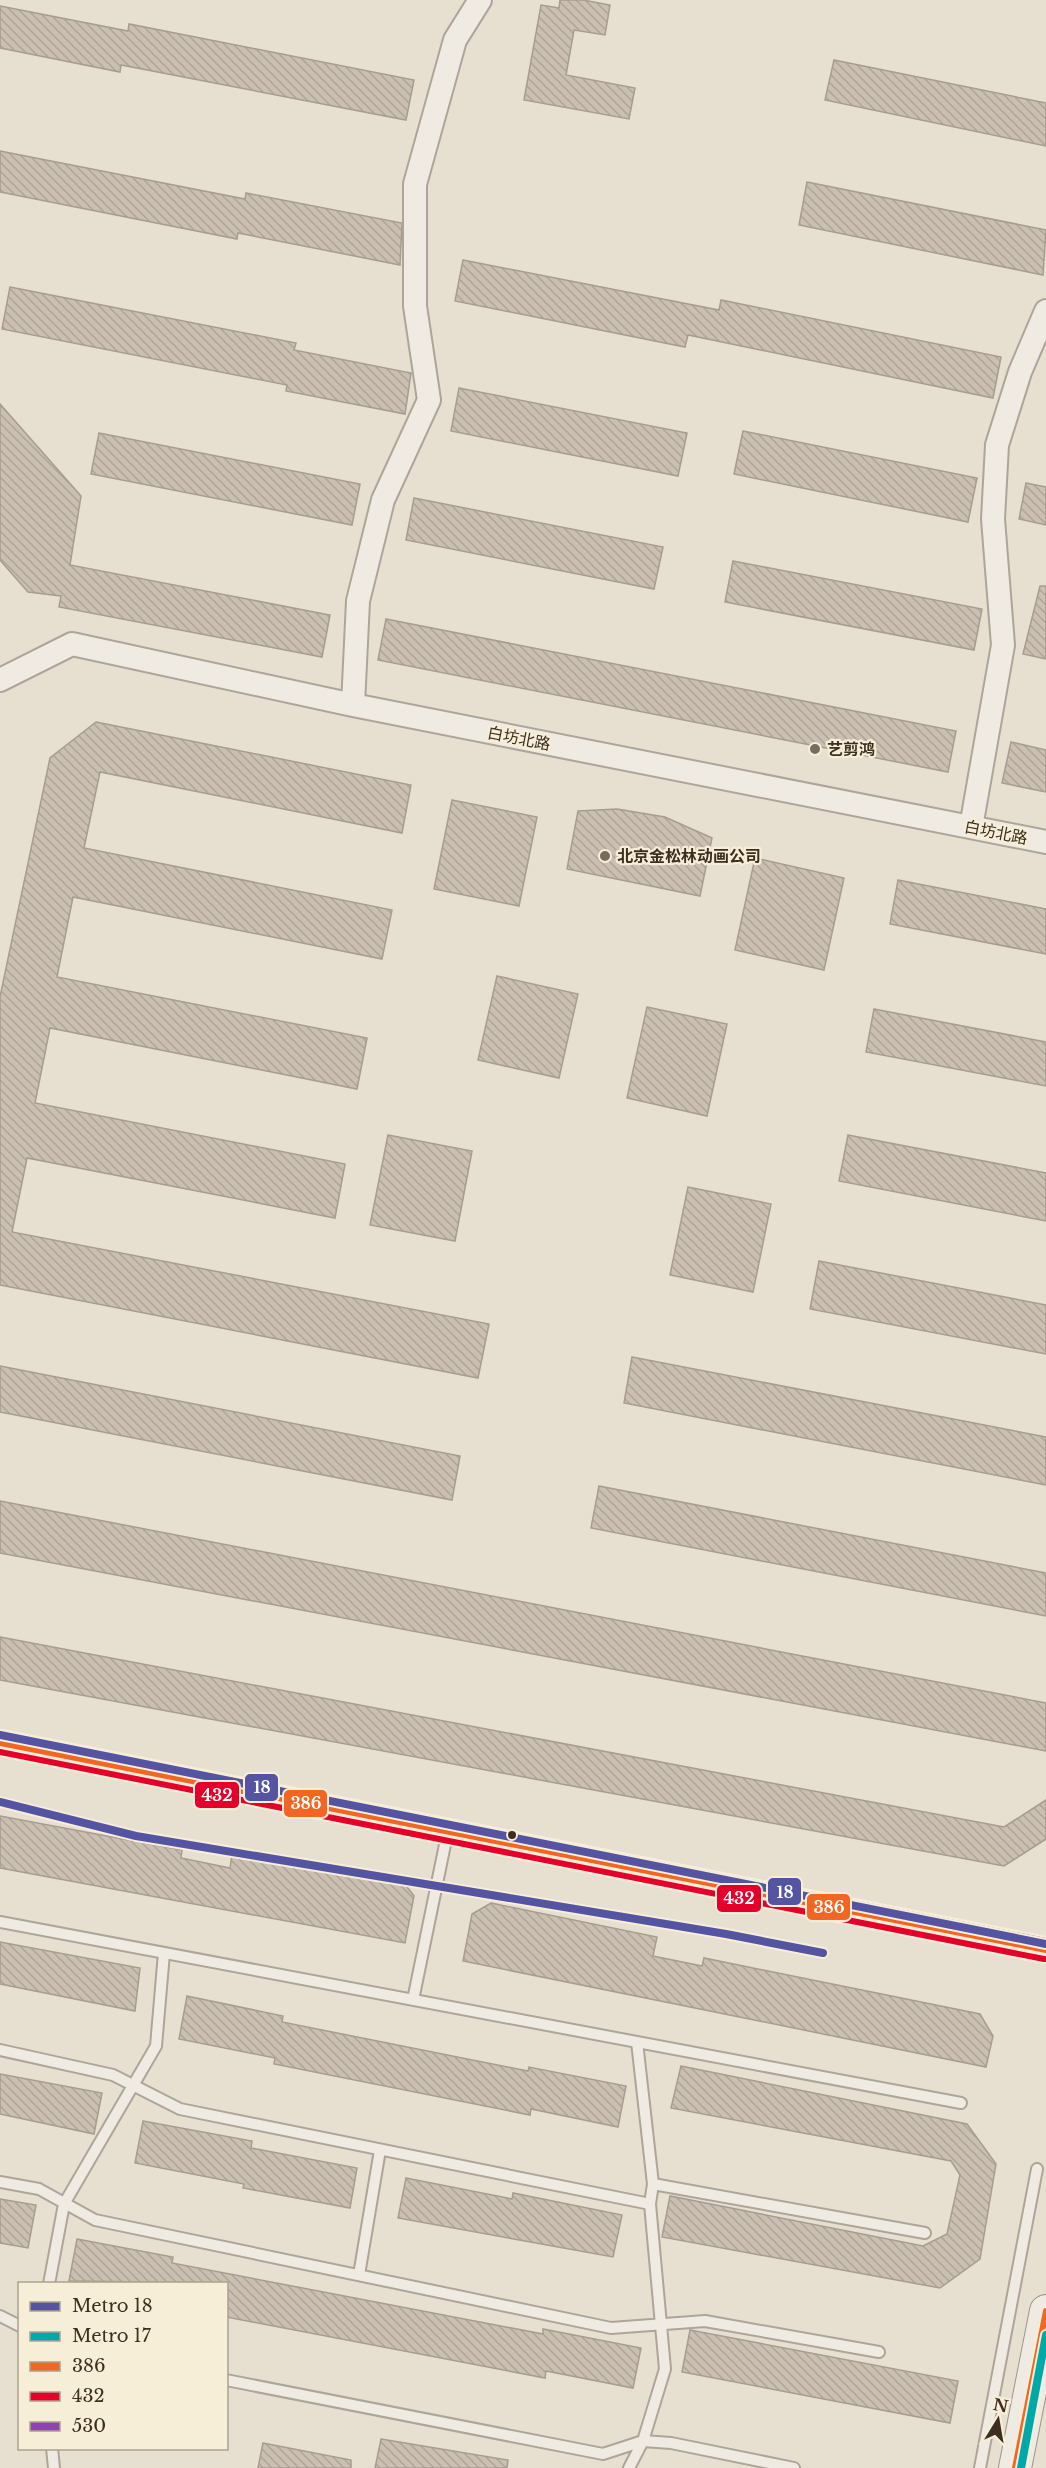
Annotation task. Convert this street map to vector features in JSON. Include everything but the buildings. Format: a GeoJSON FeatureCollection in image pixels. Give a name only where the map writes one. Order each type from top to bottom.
{"type":"FeatureCollection","features":[{"type":"Feature","properties":{"kind":"main road"},"geometry":{"type":"LineString","coordinates":[[1015,2468],[1046,2311]]}},
{"type":"Feature","properties":{"kind":"street"},"geometry":{"type":"LineString","coordinates":[[353,705],[358,601],[383,500],[429,400],[415,306],[415,184],[455,40],[480,0]]}},
{"type":"Feature","properties":{"kind":"street"},"geometry":{"type":"LineString","coordinates":[[971,827],[1003,645],[993,519],[997,445],[1020,372],[1046,310]]}},
{"type":"Feature","properties":{"kind":"street","name":"白坊北路"},"geometry":{"type":"LineString","coordinates":[[0,680],[72,644],[353,705],[1046,842]]}},
{"type":"Feature","properties":{"kind":"street"},"geometry":{"type":"LineString","coordinates":[[0,1743],[1046,1950]]}},
{"type":"Feature","properties":{"kind":"lane"},"geometry":{"type":"LineString","coordinates":[[413,2000],[448,1830]]}},
{"type":"Feature","properties":{"kind":"lane"},"geometry":{"type":"LineString","coordinates":[[0,1922],[961,2103]]}},
{"type":"Feature","properties":{"kind":"lane"},"geometry":{"type":"LineString","coordinates":[[49,2282],[64,2204],[156,2046],[164,1953]]}},
{"type":"Feature","properties":{"kind":"lane"},"geometry":{"type":"LineString","coordinates":[[629,2468],[644,2441],[665,2369],[650,2204],[653,2184],[637,2042]]}},
{"type":"Feature","properties":{"kind":"lane"},"geometry":{"type":"LineString","coordinates":[[0,2050],[113,2075],[180,2109],[650,2204]]}},
{"type":"Feature","properties":{"kind":"lane"},"geometry":{"type":"LineString","coordinates":[[359,2275],[380,2150]]}},
{"type":"Feature","properties":{"kind":"lane"},"geometry":{"type":"LineString","coordinates":[[980,2468],[1037,2169]]}},
{"type":"Feature","properties":{"kind":"lane"},"geometry":{"type":"LineString","coordinates":[[0,2182],[39,2189],[95,2220],[611,2328],[705,2320],[879,2352]]}},
{"type":"Feature","properties":{"kind":"lane"},"geometry":{"type":"LineString","coordinates":[[653,2184],[925,2233]]}},
{"type":"Feature","properties":{"kind":"lane"},"geometry":{"type":"LineString","coordinates":[[0,2316],[18,2325]]}},
{"type":"Feature","properties":{"kind":"lane"},"geometry":{"type":"LineString","coordinates":[[228,2380],[603,2454],[644,2441],[671,2443],[794,2468]]}},
{"type":"Feature","properties":{"kind":"lane"},"geometry":{"type":"LineString","coordinates":[[52,2450],[54,2468]]}},
{"type":"Feature","properties":{"kind":"metro line","name":"18"},"geometry":{"type":"LineString","coordinates":[[0,1735],[1046,1944]]}},
{"type":"Feature","properties":{"kind":"metro line","name":"18"},"geometry":{"type":"LineString","coordinates":[[0,1802],[136,1836],[726,1934],[823,1953]]}},
{"type":"Feature","properties":{"kind":"metro line","name":"17"},"geometry":{"type":"LineString","coordinates":[[1021,2468],[1046,2335]]}},
{"type":"Feature","properties":{"kind":"transit line","name":"530"},"geometry":{"type":"LineString","coordinates":[[2,1734],[1046,1941]]}},
{"type":"Feature","properties":{"kind":"transit line","name":"386"},"geometry":{"type":"LineString","coordinates":[[0,1743],[1046,1950]]}},
{"type":"Feature","properties":{"kind":"transit line","name":"432"},"geometry":{"type":"LineString","coordinates":[[0,1752],[1044,1959]]}},
{"type":"Feature","properties":{"kind":"transit line","name":"386"},"geometry":{"type":"LineString","coordinates":[[1015,2468],[1046,2311]]}},
{"type":"Feature","properties":{"kind":"place","name":"艺剪鸿"},"geometry":{"type":"Point","coordinates":[815,749]}},
{"type":"Feature","properties":{"kind":"place","name":"北京金松林动画公司"},"geometry":{"type":"Point","coordinates":[605,856]}}]}
